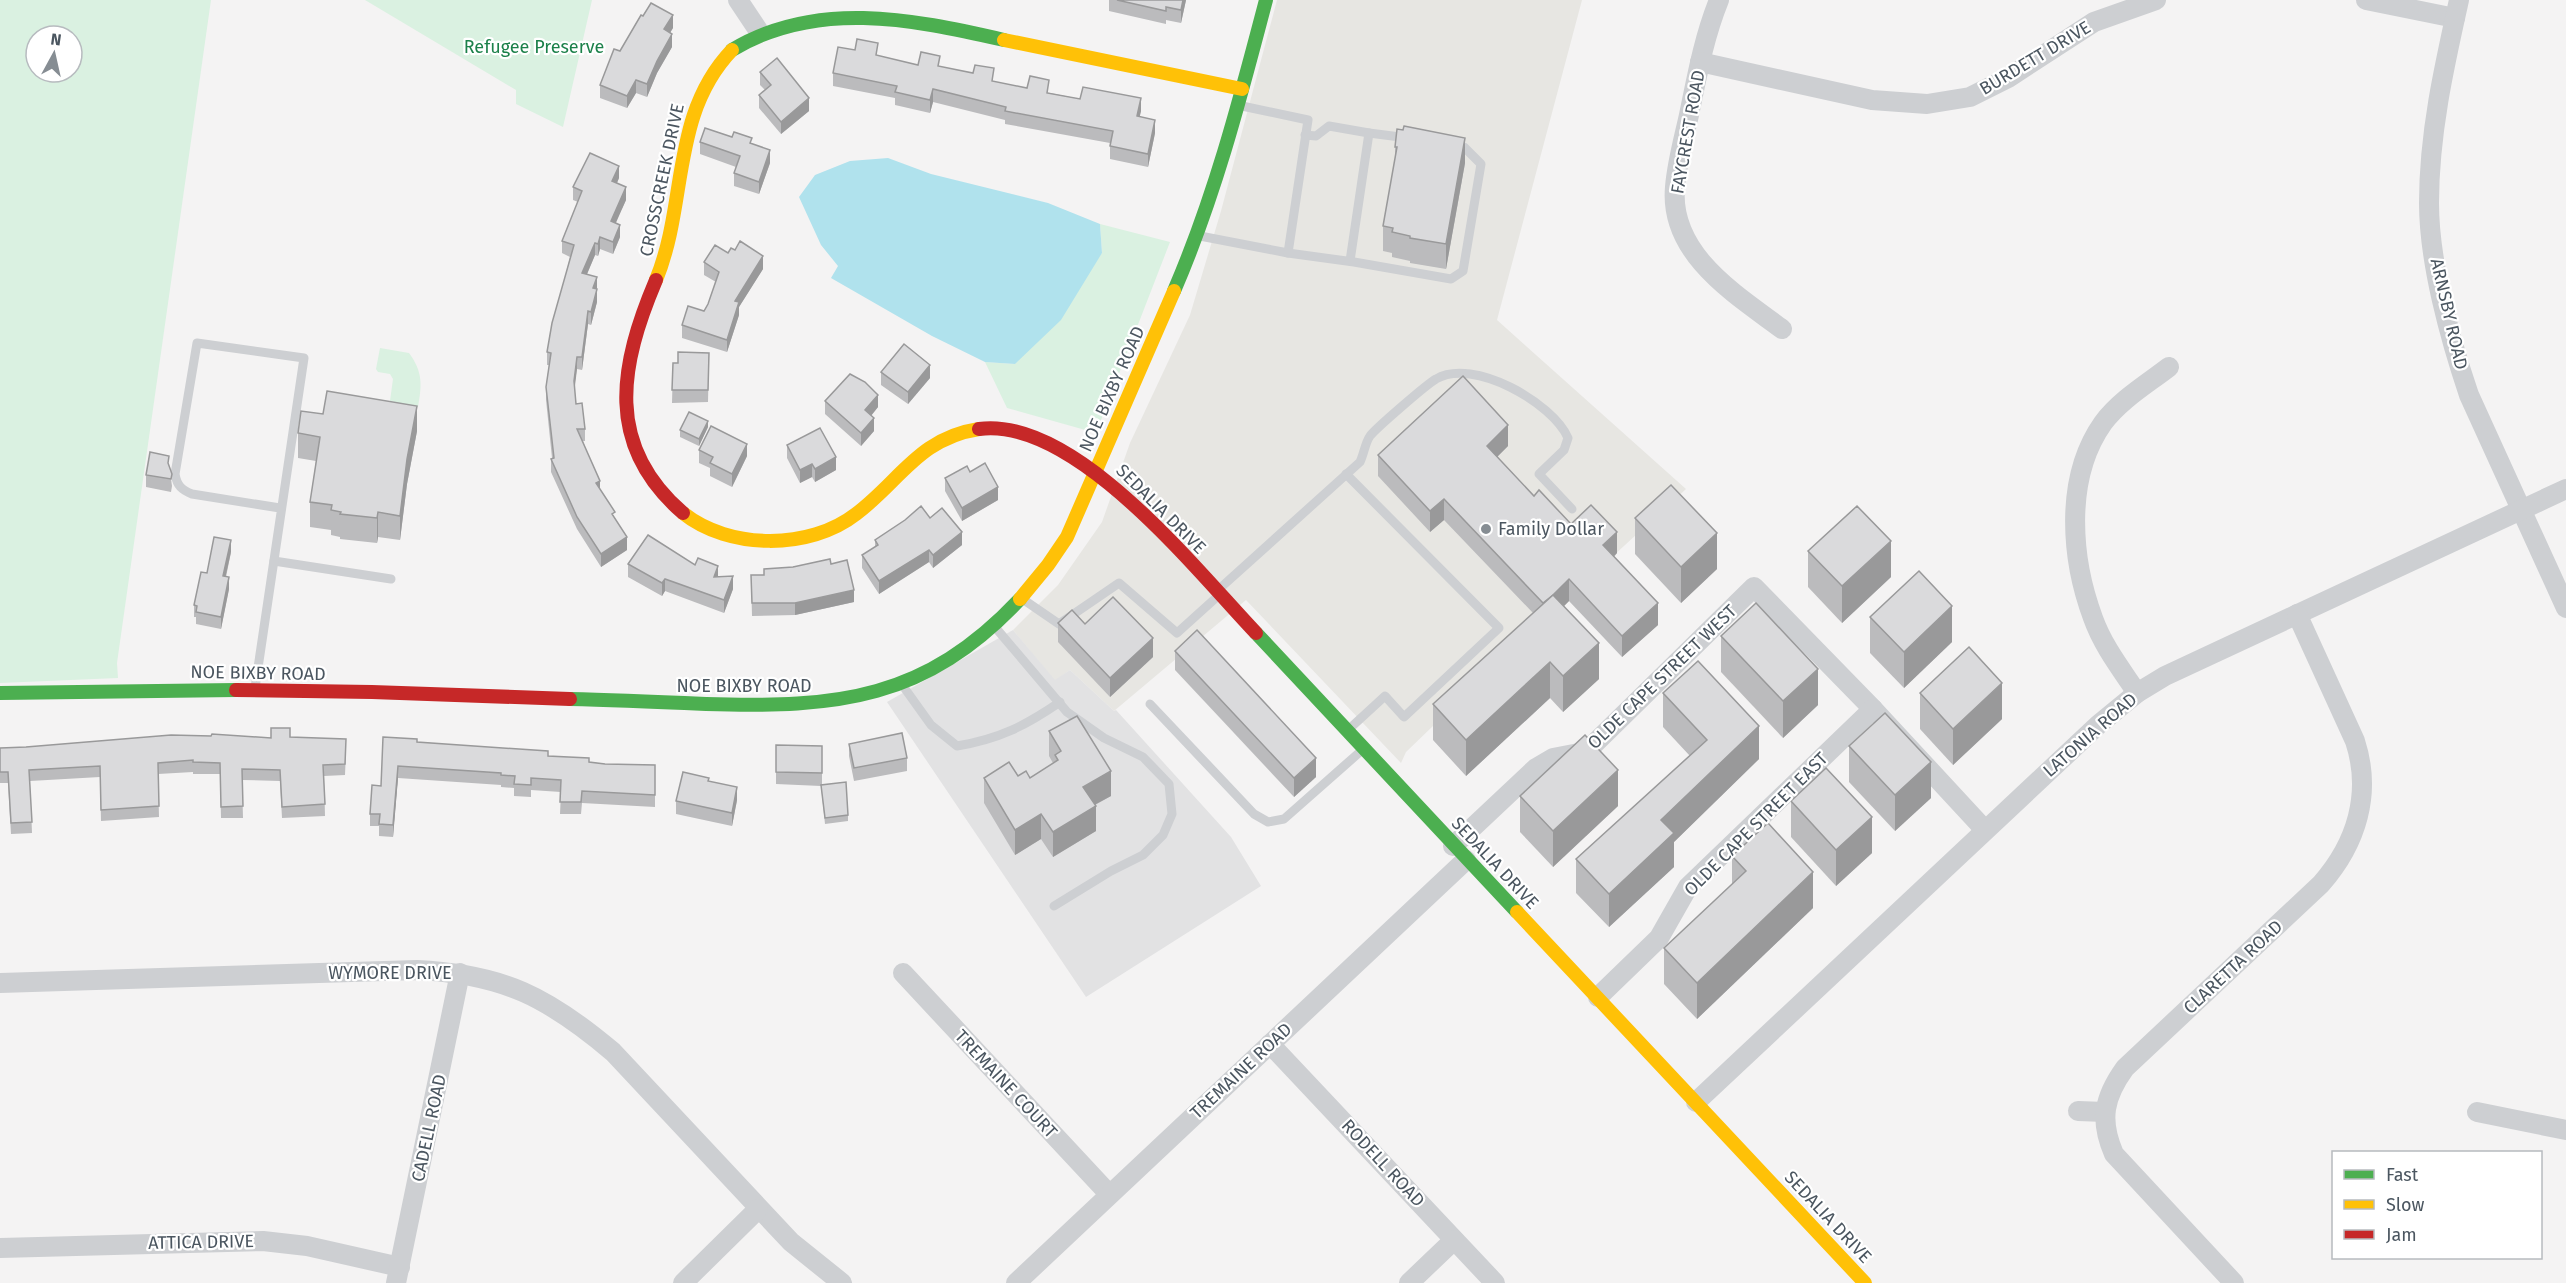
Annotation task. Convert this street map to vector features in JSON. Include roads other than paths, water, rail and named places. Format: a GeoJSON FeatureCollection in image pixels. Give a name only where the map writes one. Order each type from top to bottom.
{"type":"FeatureCollection","features":[{"type":"Feature","properties":{"kind":"street"},"geometry":{"type":"LineString","coordinates":[[738,0],[758,30]]}},
{"type":"Feature","properties":{"kind":"street","name":"NOE BIXBY ROAD"},"geometry":{"type":"LineString","coordinates":[[0,693],[255,691],[775,706],[823,703],[858,697],[901,684],[950,659],[995,627],[1022,599],[1042,576],[1067,537],[1198,236],[1228,146],[1266,0]]}},
{"type":"Feature","properties":{"kind":"street","name":"FAYCREST ROAD"},"geometry":{"type":"LineString","coordinates":[[1719,0],[1708,28],[1700,62],[1675,188],[1677,217],[1688,243],[1706,269],[1729,290],[1782,329]]}},
{"type":"Feature","properties":{"kind":"street","name":"BURDETT DRIVE"},"geometry":{"type":"LineString","coordinates":[[1700,62],[1872,100],[1927,104],[1970,97],[2008,78],[2094,22],[2131,3],[2156,0]]}},
{"type":"Feature","properties":{"kind":"street"},"geometry":{"type":"LineString","coordinates":[[2366,0],[2457,9]]}},
{"type":"Feature","properties":{"kind":"street","name":"ARNSBY ROAD"},"geometry":{"type":"LineString","coordinates":[[2457,9],[2440,86],[2434,132],[2429,205],[2437,272],[2458,364],[2469,395],[2566,608]]}},
{"type":"Feature","properties":{"kind":"street","name":"CROSSCREEK DRIVE"},"geometry":{"type":"LineString","coordinates":[[1096,471],[1064,451],[1016,432],[996,428],[974,429],[935,442],[854,516],[829,529],[776,541],[740,539],[716,532],[693,520],[650,482],[635,455],[624,404],[640,319],[670,241],[682,161],[695,106],[705,85],[732,47],[778,20],[807,11],[861,11],[890,15],[1068,56],[1242,89]]}},
{"type":"Feature","properties":{"kind":"street"},"geometry":{"type":"LineString","coordinates":[[2137,693],[2110,654],[2094,620],[2082,584],[2076,543],[2075,508],[2081,473],[2103,424],[2120,405],[2169,367]]}},
{"type":"Feature","properties":{"kind":"street","name":"SEDALIA DRIVE"},"geometry":{"type":"LineString","coordinates":[[1096,471],[1138,509],[1218,593],[1459,853],[1598,997],[1865,1283]]}},
{"type":"Feature","properties":{"kind":"street","name":"LATONIA ROAD"},"geometry":{"type":"LineString","coordinates":[[1696,1102],[2097,725],[2137,693],[2165,676],[2566,489]]}},
{"type":"Feature","properties":{"kind":"street","name":"OLDE CAPE STREET WEST"},"geometry":{"type":"LineString","coordinates":[[1459,853],[1536,768],[1553,758],[1584,752],[1593,745],[1754,587],[1873,709]]}},
{"type":"Feature","properties":{"kind":"street","name":"CLARETTA ROAD"},"geometry":{"type":"LineString","coordinates":[[2234,1283],[2114,1154],[2108,1140],[2105,1112],[2109,1094],[2125,1068],[2322,884],[2342,858],[2357,827],[2364,780],[2361,760],[2355,741],[2297,614]]}},
{"type":"Feature","properties":{"kind":"street"},"geometry":{"type":"LineString","coordinates":[[1873,709],[1985,830]]}},
{"type":"Feature","properties":{"kind":"street","name":"OLDE CAPE STREET EAST"},"geometry":{"type":"LineString","coordinates":[[1598,997],[1659,938],[1688,887],[1873,709]]}},
{"type":"Feature","properties":{"kind":"street","name":"TREMAINE ROAD"},"geometry":{"type":"LineString","coordinates":[[1016,1283],[1270,1044],[1459,853]]}},
{"type":"Feature","properties":{"kind":"street","name":"WYMORE DRIVE"},"geometry":{"type":"LineString","coordinates":[[0,982],[417,970],[460,973],[502,982],[546,1002],[580,1024],[613,1052],[758,1209],[791,1242],[842,1283]]}},
{"type":"Feature","properties":{"kind":"street","name":"TREMAINE COURT"},"geometry":{"type":"LineString","coordinates":[[903,972],[1109,1194]]}},
{"type":"Feature","properties":{"kind":"street","name":"CADELL ROAD"},"geometry":{"type":"LineString","coordinates":[[398,1275],[460,973]]}},
{"type":"Feature","properties":{"kind":"street","name":"RODELL ROAD"},"geometry":{"type":"LineString","coordinates":[[1270,1044],[1495,1283]]}},
{"type":"Feature","properties":{"kind":"street"},"geometry":{"type":"LineString","coordinates":[[2078,1111],[2105,1112]]}},
{"type":"Feature","properties":{"kind":"street"},"geometry":{"type":"LineString","coordinates":[[2477,1112],[2566,1130]]}},
{"type":"Feature","properties":{"kind":"street"},"geometry":{"type":"LineString","coordinates":[[684,1283],[758,1209]]}},
{"type":"Feature","properties":{"kind":"street"},"geometry":{"type":"LineString","coordinates":[[1409,1283],[1454,1240]]}},
{"type":"Feature","properties":{"kind":"street","name":"ATTICA DRIVE"},"geometry":{"type":"LineString","coordinates":[[0,1248],[263,1241],[307,1246],[398,1275]]}},
{"type":"Feature","properties":{"kind":"lane"},"geometry":{"type":"LineString","coordinates":[[1238,105],[1308,120],[1288,253]]}},
{"type":"Feature","properties":{"kind":"lane"},"geometry":{"type":"LineString","coordinates":[[1305,135],[1316,136],[1329,126],[1418,140]]}},
{"type":"Feature","properties":{"kind":"lane"},"geometry":{"type":"LineString","coordinates":[[1350,261],[1369,133]]}},
{"type":"Feature","properties":{"kind":"lane"},"geometry":{"type":"LineString","coordinates":[[1198,236],[1451,279],[1463,271],[1481,164],[1464,147],[1441,143]]}},
{"type":"Feature","properties":{"kind":"lane"},"geometry":{"type":"LineString","coordinates":[[255,691],[280,508],[304,358],[197,343],[176,474],[177,483],[192,494],[280,508]]}},
{"type":"Feature","properties":{"kind":"lane"},"geometry":{"type":"LineString","coordinates":[[1022,599],[1059,624],[1119,583],[1177,633],[1360,462],[1370,436],[1437,378],[1454,374],[1477,376],[1523,392],[1563,426],[1568,438],[1564,450],[1539,474],[1572,508]]}},
{"type":"Feature","properties":{"kind":"lane"},"geometry":{"type":"LineString","coordinates":[[1346,474],[1498,628],[1404,717],[1385,696],[1347,732]]}},
{"type":"Feature","properties":{"kind":"lane"},"geometry":{"type":"LineString","coordinates":[[273,561],[392,579]]}},
{"type":"Feature","properties":{"kind":"lane"},"geometry":{"type":"LineString","coordinates":[[995,627],[1067,712],[1104,738],[1143,757],[1169,784],[1172,814],[1163,835],[1143,855],[1054,906]]}},
{"type":"Feature","properties":{"kind":"lane"},"geometry":{"type":"LineString","coordinates":[[901,684],[931,724],[957,746],[982,742],[1027,725],[1060,702]]}},
{"type":"Feature","properties":{"kind":"lane"},"geometry":{"type":"LineString","coordinates":[[1150,704],[1254,814],[1268,822],[1284,819],[1363,749]]}},
{"type":"Feature","properties":{"kind":"water"},"geometry":{"type":"Polygon","coordinates":[[[888,158],[931,174],[1048,203],[1100,224],[1102,253],[1061,320],[1015,364],[985,362],[932,336],[831,278],[838,266],[821,245],[799,197],[815,175],[850,161],[888,158]]]}},
{"type":"Feature","properties":{"kind":"place","name":"Family Dollar"},"geometry":{"type":"Point","coordinates":[1486,529]}},
{"type":"Feature","properties":{"kind":"park label","name":"Refugee Preserve"},"geometry":{"type":"Point","coordinates":[534,47]}}]}
